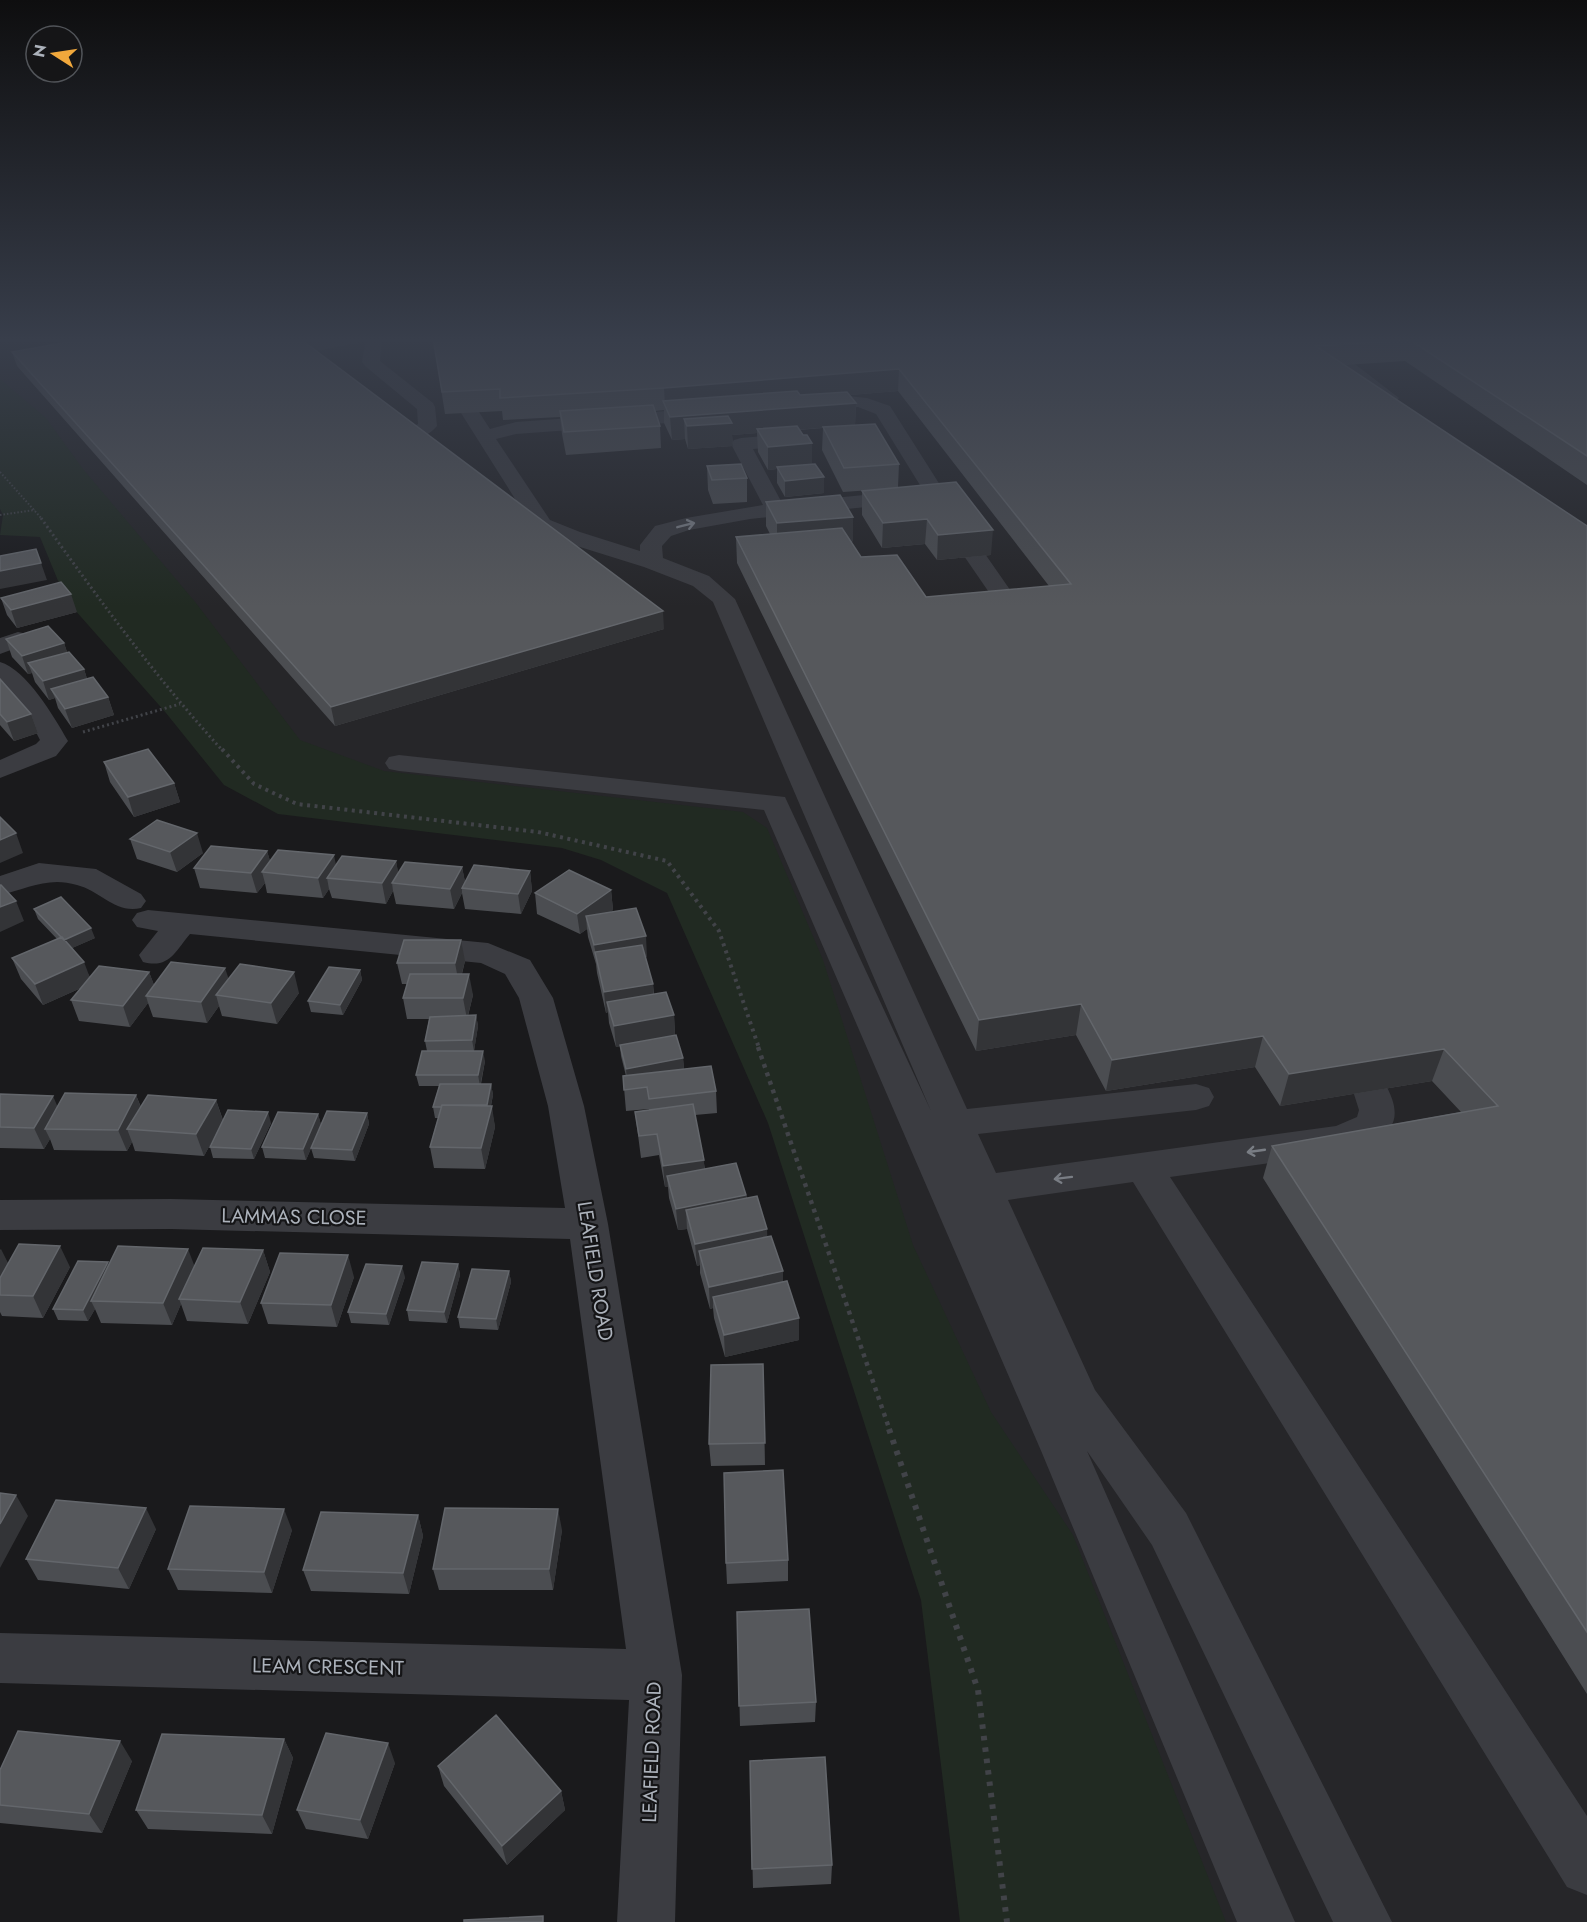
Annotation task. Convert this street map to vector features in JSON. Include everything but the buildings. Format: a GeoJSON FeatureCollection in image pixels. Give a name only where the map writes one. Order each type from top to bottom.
{"type":"FeatureCollection","features":[{"type":"Feature","properties":{"kind":"street"},"geometry":{"type":"LineString","coordinates":[[403,445],[426,428]]}},
{"type":"Feature","properties":{"kind":"street"},"geometry":{"type":"LineString","coordinates":[[480,428],[542,524],[572,537],[652,562],[701,581],[723,599],[1078,1402],[1169,1528],[1363,1922]]}},
{"type":"Feature","properties":{"kind":"street"},"geometry":{"type":"LineString","coordinates":[[652,562],[651,545],[663,531],[696,522],[776,511],[939,501],[894,428]]}},
{"type":"Feature","properties":{"kind":"street"},"geometry":{"type":"LineString","coordinates":[[776,511],[741,444],[796,439]]}},
{"type":"Feature","properties":{"kind":"street"},"geometry":{"type":"LineString","coordinates":[[975,556],[1016,615]]}},
{"type":"Feature","properties":{"kind":"street"},"geometry":{"type":"LineString","coordinates":[[0,670],[38,710],[54,741],[46,750],[5,762]]}},
{"type":"Feature","properties":{"kind":"street"},"geometry":{"type":"LineString","coordinates":[[399,763],[776,803],[1065,1453],[1266,1922]]}},
{"type":"Feature","properties":{"kind":"street","name":"LEAFIELD ROAD"},"geometry":{"type":"LineString","coordinates":[[0,886],[39,872],[86,876],[154,925],[488,953],[518,967],[536,998],[566,1106],[588,1224],[656,1675],[646,1922]]}},
{"type":"Feature","properties":{"kind":"street"},"geometry":{"type":"LineString","coordinates":[[984,1189],[1342,1139],[1374,1125],[1377,1110],[1371,1091]]}},
{"type":"Feature","properties":{"kind":"street"},"geometry":{"type":"LineString","coordinates":[[955,1124],[1196,1097]]}},
{"type":"Feature","properties":{"kind":"street"},"geometry":{"type":"LineString","coordinates":[[1144,1168],[1587,1867]]}},
{"type":"Feature","properties":{"kind":"street","name":"LAMMAS CLOSE"},"geometry":{"type":"LineString","coordinates":[[0,1215],[171,1214],[588,1224]]}},
{"type":"Feature","properties":{"kind":"street","name":"LEAM CRESCENT"},"geometry":{"type":"LineString","coordinates":[[0,1658],[656,1675]]}},
{"type":"Feature","properties":{"kind":"path"},"geometry":{"type":"LineString","coordinates":[[0,472],[36,510],[100,601],[180,704],[254,783],[297,804],[538,832],[667,861],[719,932],[978,1690],[1007,1922]]}},
{"type":"Feature","properties":{"kind":"path"},"geometry":{"type":"LineString","coordinates":[[0,515],[36,510]]}},
{"type":"Feature","properties":{"kind":"path"},"geometry":{"type":"LineString","coordinates":[[54,741],[180,704]]}},
{"type":"Feature","properties":{"kind":"shaded area"},"geometry":{"type":"Polygon","coordinates":[[[0,428],[1587,428],[1587,1922],[1024,1922],[995,1690],[670,859],[299,801],[0,468],[0,428]]]}},
{"type":"Feature","properties":{"kind":"shaded area"},"geometry":{"type":"Polygon","coordinates":[[[0,428],[53,428],[83,469],[196,603],[300,740],[384,771],[743,812],[767,828],[823,960],[913,1245],[991,1412],[1073,1535],[1226,1922],[960,1922],[921,1600],[768,1123],[667,893],[601,860],[562,848],[278,814],[224,785],[166,713],[66,600],[40,537],[0,535],[3,515],[0,509],[0,428]]]}}]}
